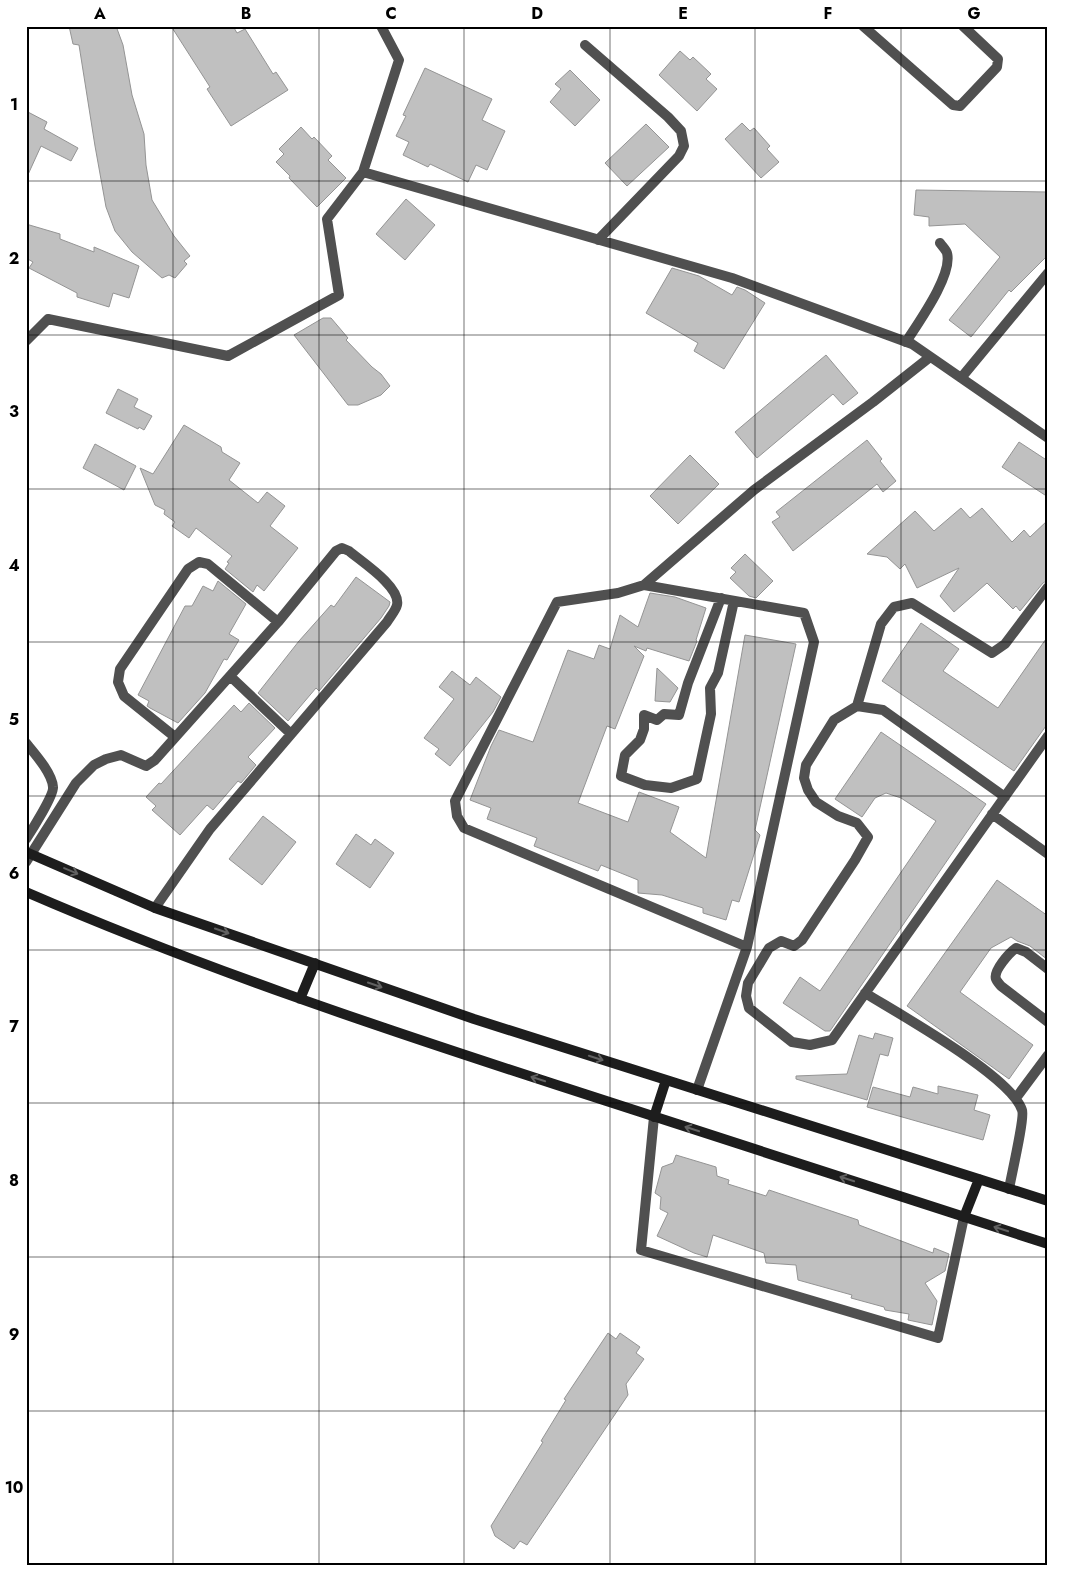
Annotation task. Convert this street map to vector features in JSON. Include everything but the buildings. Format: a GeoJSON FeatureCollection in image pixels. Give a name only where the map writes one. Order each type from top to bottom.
{"type":"FeatureCollection","features":[{"type":"Feature","properties":{"kind":"street"},"geometry":{"type":"LineString","coordinates":[[26,341],[48,319],[228,356],[338,295],[327,219],[363,172],[399,60],[381,26]]}},
{"type":"Feature","properties":{"kind":"street"},"geometry":{"type":"LineString","coordinates":[[863,26],[953,106],[960,106],[997,67],[998,59],[963,26]]}},
{"type":"Feature","properties":{"kind":"street"},"geometry":{"type":"LineString","coordinates":[[585,44],[668,117],[680,131],[684,146],[679,156],[598,240]]}},
{"type":"Feature","properties":{"kind":"street"},"geometry":{"type":"LineString","coordinates":[[363,172],[732,278],[912,344],[1048,438]]}},
{"type":"Feature","properties":{"kind":"street"},"geometry":{"type":"LineString","coordinates":[[906,342],[941,286],[947,267],[947,252],[940,243]]}},
{"type":"Feature","properties":{"kind":"street"},"geometry":{"type":"LineString","coordinates":[[961,378],[1048,273]]}},
{"type":"Feature","properties":{"kind":"street"},"geometry":{"type":"LineString","coordinates":[[747,947],[464,828],[456,816],[455,800],[557,602],[618,593],[644,585],[754,490],[873,402],[930,357]]}},
{"type":"Feature","properties":{"kind":"street"},"geometry":{"type":"LineString","coordinates":[[155,908],[210,829],[387,622],[397,606],[392,588],[342,548],[336,551],[278,622],[155,760],[146,766],[121,755],[94,765],[76,783],[28,856],[155,908],[474,1019],[1048,1201]]}},
{"type":"Feature","properties":{"kind":"street"},"geometry":{"type":"LineString","coordinates":[[175,737],[124,696],[118,682],[120,669],[188,569],[199,562],[208,564],[278,622]]}},
{"type":"Feature","properties":{"kind":"street"},"geometry":{"type":"LineString","coordinates":[[644,585],[804,613],[814,642],[747,947],[698,1090]]}},
{"type":"Feature","properties":{"kind":"street"},"geometry":{"type":"LineString","coordinates":[[857,706],[881,624],[894,608],[912,603],[992,653],[1004,644],[1048,587]]}},
{"type":"Feature","properties":{"kind":"street"},"geometry":{"type":"LineString","coordinates":[[721,598],[688,683],[679,715],[664,714],[657,720],[644,716],[644,728],[640,740],[625,755],[621,776],[645,785],[671,788],[697,779],[711,714],[710,688],[718,673],[734,602]]}},
{"type":"Feature","properties":{"kind":"street"},"geometry":{"type":"LineString","coordinates":[[230,676],[290,734]]}},
{"type":"Feature","properties":{"kind":"street"},"geometry":{"type":"LineString","coordinates":[[1005,797],[882,710],[857,706],[834,720],[806,765],[804,778],[808,790],[816,802],[838,816],[857,823],[868,837],[802,940],[794,946],[781,941],[769,948],[748,983],[746,996],[749,1008],[792,1042],[810,1045],[832,1040],[865,992],[1005,797],[1048,736]]}},
{"type":"Feature","properties":{"kind":"street"},"geometry":{"type":"LineString","coordinates":[[26,743],[44,767],[53,785],[53,790],[26,839]]}},
{"type":"Feature","properties":{"kind":"street"},"geometry":{"type":"LineString","coordinates":[[992,814],[1048,854]]}},
{"type":"Feature","properties":{"kind":"street"},"geometry":{"type":"LineString","coordinates":[[26,892],[101,925],[300,998],[654,1117],[1048,1244]]}},
{"type":"Feature","properties":{"kind":"street"},"geometry":{"type":"LineString","coordinates":[[1048,969],[1026,952],[1016,948],[1008,954],[996,974],[996,980],[1001,986],[1048,1022]]}},
{"type":"Feature","properties":{"kind":"street"},"geometry":{"type":"LineString","coordinates":[[300,998],[315,963]]}},
{"type":"Feature","properties":{"kind":"street"},"geometry":{"type":"LineString","coordinates":[[865,992],[978,1064],[1005,1086],[1016,1098],[1023,1112],[1009,1189]]}},
{"type":"Feature","properties":{"kind":"street"},"geometry":{"type":"LineString","coordinates":[[1016,1098],[1048,1055]]}},
{"type":"Feature","properties":{"kind":"street"},"geometry":{"type":"LineString","coordinates":[[666,1080],[654,1117],[641,1250],[938,1338],[964,1217],[979,1179]]}}]}
